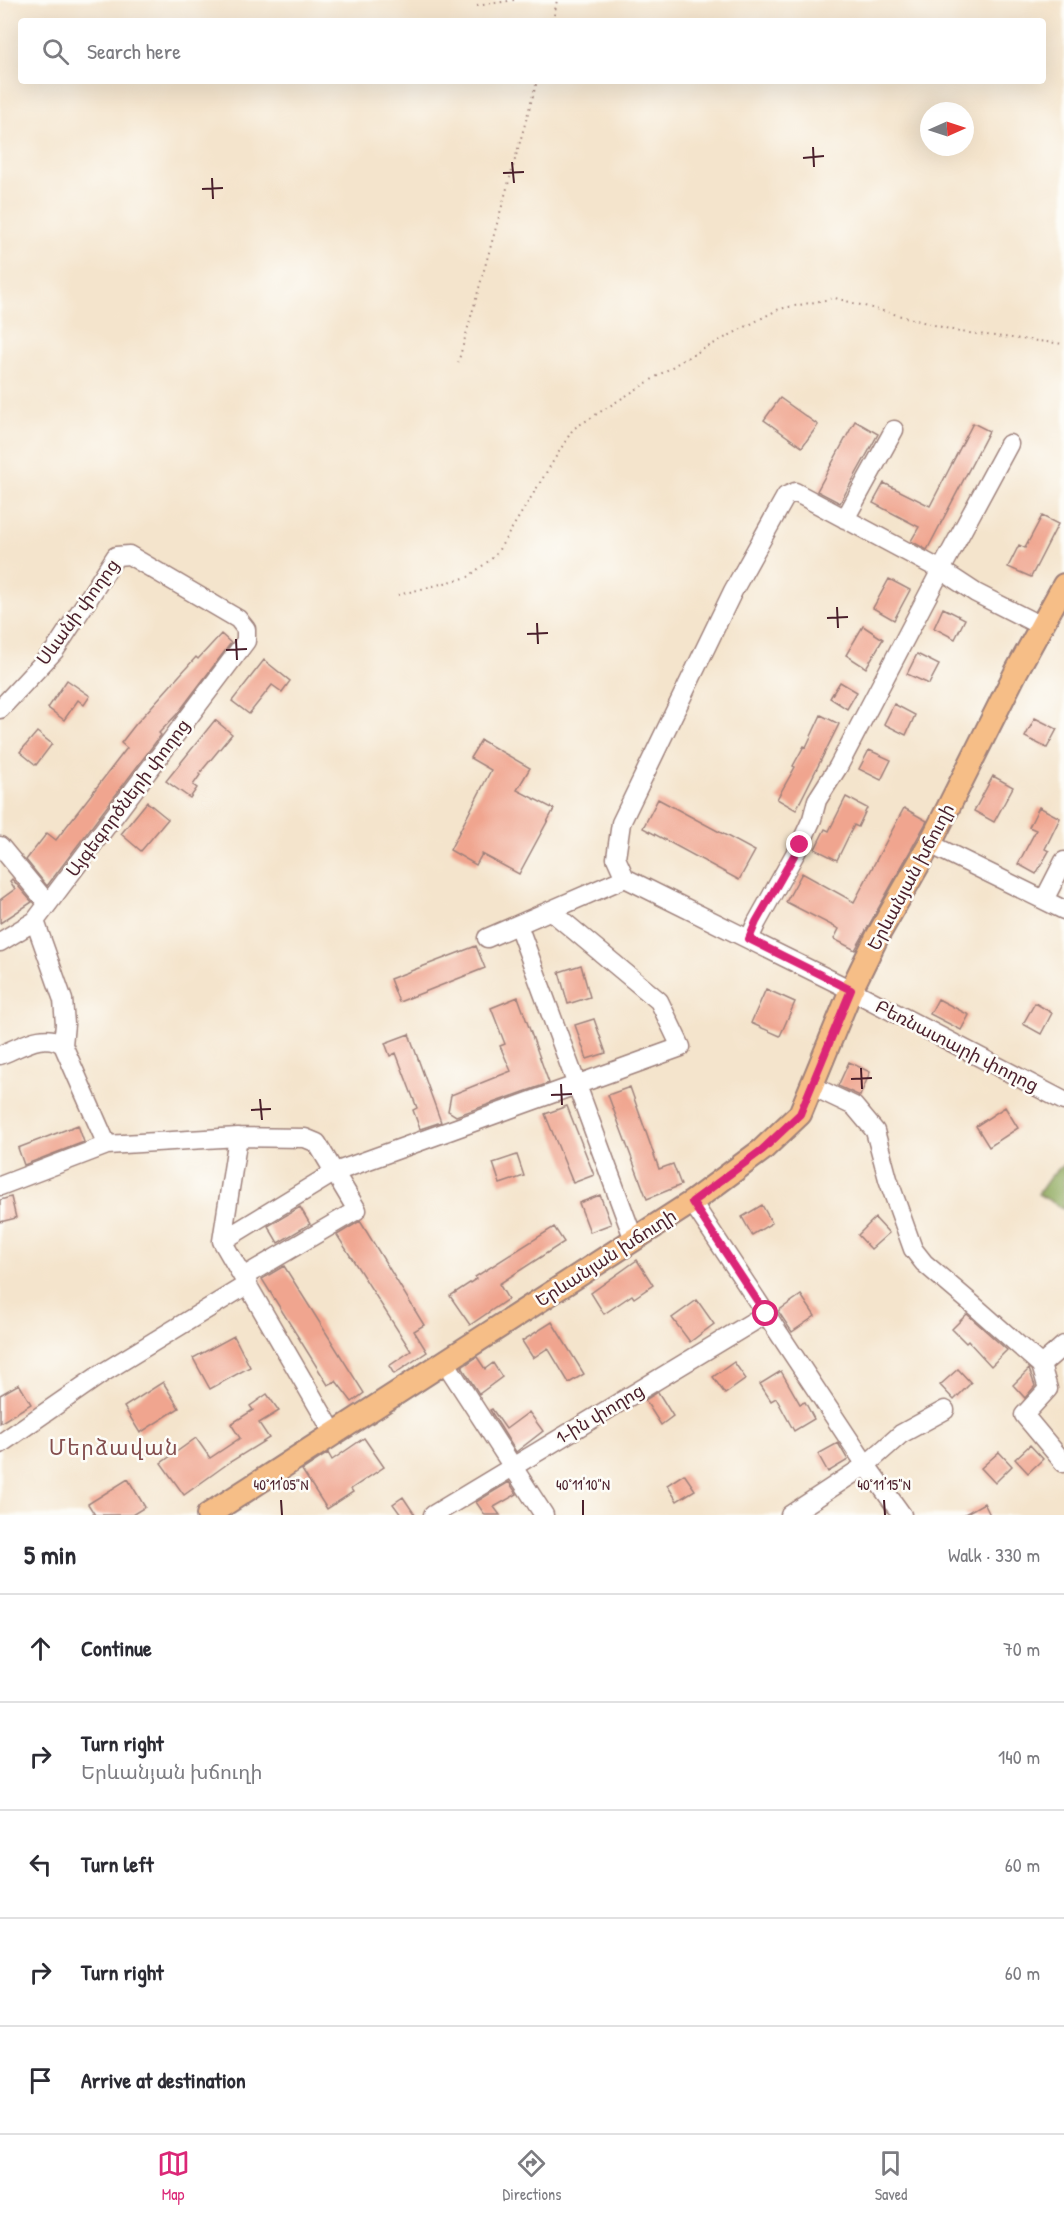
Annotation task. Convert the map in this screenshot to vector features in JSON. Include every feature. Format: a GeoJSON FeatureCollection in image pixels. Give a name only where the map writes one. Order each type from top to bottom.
{"type":"FeatureCollection","features":[{"type":"Feature","properties":{"kind":"main road","name":"Երևանյան խճուղի"},"geometry":{"type":"LineString","coordinates":[[208,1515],[692,1202],[762,1150],[800,1114],[851,990],[930,844],[1016,672],[1064,585]]}},
{"type":"Feature","properties":{"kind":"street"},"geometry":{"type":"LineString","coordinates":[[845,519],[894,430]]}},
{"type":"Feature","properties":{"kind":"street"},"geometry":{"type":"LineString","coordinates":[[749,939],[756,922],[800,845],[812,819],[817,800],[833,776],[1009,444]]}},
{"type":"Feature","properties":{"kind":"street"},"geometry":{"type":"LineString","coordinates":[[488,938],[625,878],[616,858],[621,822],[733,591],[786,496],[795,492],[941,570],[976,593],[1041,626]]}},
{"type":"Feature","properties":{"kind":"street","name":"Սևանի փողոց"},"geometry":{"type":"LineString","coordinates":[[0,709],[55,650],[116,556],[119,555],[129,555],[238,619],[246,629],[246,641]]}},
{"type":"Feature","properties":{"kind":"street","name":"Այգեգործների փողոց"},"geometry":{"type":"LineString","coordinates":[[0,942],[35,921],[246,641]]}},
{"type":"Feature","properties":{"kind":"street"},"geometry":{"type":"LineString","coordinates":[[930,844],[1064,910]]}},
{"type":"Feature","properties":{"kind":"street"},"geometry":{"type":"LineString","coordinates":[[0,846],[48,904]]}},
{"type":"Feature","properties":{"kind":"street"},"geometry":{"type":"LineString","coordinates":[[1044,900],[1064,861]]}},
{"type":"Feature","properties":{"kind":"street","name":"Բեռնատարի փողոց"},"geometry":{"type":"LineString","coordinates":[[625,878],[851,990],[1064,1101]]}},
{"type":"Feature","properties":{"kind":"street"},"geometry":{"type":"LineString","coordinates":[[222,1241],[335,1172],[681,1047],[659,1001],[551,910]]}},
{"type":"Feature","properties":{"kind":"street"},"geometry":{"type":"LineString","coordinates":[[35,921],[63,1000],[65,1024],[63,1044]]}},
{"type":"Feature","properties":{"kind":"street"},"geometry":{"type":"LineString","coordinates":[[518,925],[634,1240]]}},
{"type":"Feature","properties":{"kind":"street"},"geometry":{"type":"LineString","coordinates":[[0,1056],[43,1038],[58,1040],[63,1044],[107,1145]]}},
{"type":"Feature","properties":{"kind":"street"},"geometry":{"type":"LineString","coordinates":[[812,1086],[854,1106],[875,1131],[888,1179],[913,1249],[924,1263],[1041,1365],[1048,1389],[1024,1415],[1064,1463]]}},
{"type":"Feature","properties":{"kind":"street"},"geometry":{"type":"LineString","coordinates":[[238,1137],[222,1241],[334,1434]]}},
{"type":"Feature","properties":{"kind":"street"},"geometry":{"type":"LineString","coordinates":[[0,1186],[107,1145],[238,1137],[305,1138],[317,1143],[357,1210],[101,1374],[0,1444]]}},
{"type":"Feature","properties":{"kind":"street"},"geometry":{"type":"LineString","coordinates":[[692,1202],[866,1465],[902,1515]]}},
{"type":"Feature","properties":{"kind":"street","name":"1-ին փողոց"},"geometry":{"type":"LineString","coordinates":[[433,1515],[766,1314]]}},
{"type":"Feature","properties":{"kind":"street"},"geometry":{"type":"LineString","coordinates":[[1041,1365],[1064,1345]]}},
{"type":"Feature","properties":{"kind":"street"},"geometry":{"type":"LineString","coordinates":[[445,1362],[544,1515]]}},
{"type":"Feature","properties":{"kind":"street"},"geometry":{"type":"LineString","coordinates":[[790,1515],[866,1465],[901,1434],[945,1410]]}},
{"type":"Feature","properties":{"kind":"path"},"geometry":{"type":"LineString","coordinates":[[477,6],[514,0]]}},
{"type":"Feature","properties":{"kind":"path"},"geometry":{"type":"LineString","coordinates":[[554,18],[557,0]]}},
{"type":"Feature","properties":{"kind":"path"},"geometry":{"type":"LineString","coordinates":[[458,363],[536,84]]}},
{"type":"Feature","properties":{"kind":"path"},"geometry":{"type":"LineString","coordinates":[[398,595],[468,577],[495,556],[573,429],[683,360],[779,309],[835,298],[960,332],[1064,344]]}},
{"type":"Feature","properties":{"kind":"green space"},"geometry":{"type":"Polygon","coordinates":[[[1064,1164],[1064,1209],[1038,1194],[1050,1177],[1064,1164]]]}},
{"type":"Feature","properties":{"kind":"building"},"geometry":{"type":"Polygon","coordinates":[[[780,398],[818,425],[802,447],[764,420],[780,398]]]}},
{"type":"Feature","properties":{"kind":"building"},"geometry":{"type":"Polygon","coordinates":[[[855,421],[878,434],[840,503],[817,491],[855,421]]]}},
{"type":"Feature","properties":{"kind":"building"},"geometry":{"type":"Polygon","coordinates":[[[973,423],[989,431],[927,550],[911,541],[919,527],[873,503],[884,483],[930,506],[973,423]]]}},
{"type":"Feature","properties":{"kind":"building"},"geometry":{"type":"Polygon","coordinates":[[[1042,516],[1058,524],[1031,577],[1008,567],[1019,545],[1025,548],[1042,516]]]}},
{"type":"Feature","properties":{"kind":"building"},"geometry":{"type":"Polygon","coordinates":[[[889,579],[910,590],[894,620],[873,608],[889,579]]]}},
{"type":"Feature","properties":{"kind":"building"},"geometry":{"type":"Polygon","coordinates":[[[943,608],[965,619],[955,639],[934,628],[943,608]]]}},
{"type":"Feature","properties":{"kind":"building"},"geometry":{"type":"Polygon","coordinates":[[[863,626],[883,639],[866,668],[846,655],[863,626]]]}},
{"type":"Feature","properties":{"kind":"building"},"geometry":{"type":"Polygon","coordinates":[[[221,634],[231,643],[178,713],[159,733],[161,735],[47,886],[26,860],[47,833],[56,840],[127,748],[121,743],[135,725],[196,657],[198,659],[221,634]]]}},
{"type":"Feature","properties":{"kind":"building"},"geometry":{"type":"Polygon","coordinates":[[[917,654],[939,665],[929,684],[907,674],[917,654]]]}},
{"type":"Feature","properties":{"kind":"building"},"geometry":{"type":"Polygon","coordinates":[[[264,660],[290,681],[282,692],[272,685],[249,714],[232,701],[264,660]]]}},
{"type":"Feature","properties":{"kind":"building"},"geometry":{"type":"Polygon","coordinates":[[[67,680],[90,696],[84,705],[78,700],[64,720],[48,708],[67,680]]]}},
{"type":"Feature","properties":{"kind":"building"},"geometry":{"type":"Polygon","coordinates":[[[840,682],[857,692],[847,709],[830,698],[840,682]]]}},
{"type":"Feature","properties":{"kind":"building"},"geometry":{"type":"Polygon","coordinates":[[[894,704],[915,715],[906,735],[884,724],[894,704]]]}},
{"type":"Feature","properties":{"kind":"building"},"geometry":{"type":"Polygon","coordinates":[[[821,715],[839,724],[796,810],[777,799],[821,715]]]}},
{"type":"Feature","properties":{"kind":"building"},"geometry":{"type":"Polygon","coordinates":[[[1035,718],[1057,729],[1047,748],[1025,737],[1035,718]]]}},
{"type":"Feature","properties":{"kind":"building"},"geometry":{"type":"Polygon","coordinates":[[[215,720],[232,734],[199,774],[193,785],[197,788],[190,798],[166,781],[215,720]]]}},
{"type":"Feature","properties":{"kind":"building"},"geometry":{"type":"Polygon","coordinates":[[[37,732],[52,744],[36,765],[20,752],[37,732]]]}},
{"type":"Feature","properties":{"kind":"building"},"geometry":{"type":"Polygon","coordinates":[[[481,740],[530,768],[517,790],[554,809],[519,874],[482,854],[476,865],[450,850],[491,770],[470,758],[481,740]]]}},
{"type":"Feature","properties":{"kind":"building"},"geometry":{"type":"Polygon","coordinates":[[[869,750],[891,760],[881,780],[859,769],[869,750]]]}},
{"type":"Feature","properties":{"kind":"building"},"geometry":{"type":"Polygon","coordinates":[[[993,776],[1013,787],[994,822],[974,811],[993,776]]]}},
{"type":"Feature","properties":{"kind":"building"},"geometry":{"type":"Polygon","coordinates":[[[846,797],[867,808],[858,827],[854,825],[837,860],[815,849],[825,829],[829,831],[846,797]]]}},
{"type":"Feature","properties":{"kind":"building"},"geometry":{"type":"Polygon","coordinates":[[[658,799],[755,851],[739,880],[643,828],[658,799]]]}},
{"type":"Feature","properties":{"kind":"building"},"geometry":{"type":"Polygon","coordinates":[[[147,802],[168,819],[141,851],[121,834],[147,802]]]}},
{"type":"Feature","properties":{"kind":"building"},"geometry":{"type":"Polygon","coordinates":[[[1039,807],[1060,818],[1045,849],[1049,851],[1036,874],[1018,864],[1036,830],[1029,827],[1039,807]]]}},
{"type":"Feature","properties":{"kind":"building"},"geometry":{"type":"Polygon","coordinates":[[[904,808],[927,821],[855,950],[834,939],[839,929],[786,902],[802,873],[854,902],[904,808]]]}},
{"type":"Feature","properties":{"kind":"building"},"geometry":{"type":"Polygon","coordinates":[[[12,879],[32,902],[0,923],[0,900],[15,889],[10,881],[12,879]]]}},
{"type":"Feature","properties":{"kind":"building"},"geometry":{"type":"Polygon","coordinates":[[[476,946],[485,968],[399,1002],[390,979],[476,946]]]}},
{"type":"Feature","properties":{"kind":"building"},"geometry":{"type":"Polygon","coordinates":[[[581,965],[590,997],[568,1004],[559,972],[581,965]]]}},
{"type":"Feature","properties":{"kind":"building"},"geometry":{"type":"Polygon","coordinates":[[[766,989],[795,1002],[780,1036],[751,1023],[766,989]]]}},
{"type":"Feature","properties":{"kind":"building"},"geometry":{"type":"Polygon","coordinates":[[[518,997],[549,1083],[456,1116],[448,1111],[451,1095],[511,1071],[500,1046],[505,1044],[491,1008],[518,997]]]}},
{"type":"Feature","properties":{"kind":"building"},"geometry":{"type":"Polygon","coordinates":[[[938,999],[969,1015],[961,1030],[930,1014],[938,999]]]}},
{"type":"Feature","properties":{"kind":"building"},"geometry":{"type":"Polygon","coordinates":[[[1035,1003],[1052,1013],[1041,1034],[1023,1024],[1035,1003]]]}},
{"type":"Feature","properties":{"kind":"building"},"geometry":{"type":"Polygon","coordinates":[[[594,1019],[606,1053],[587,1059],[575,1025],[594,1019]]]}},
{"type":"Feature","properties":{"kind":"building"},"geometry":{"type":"Polygon","coordinates":[[[409,1034],[441,1122],[420,1129],[413,1110],[417,1108],[396,1053],[390,1056],[385,1043],[409,1034]]]}},
{"type":"Feature","properties":{"kind":"building"},"geometry":{"type":"Polygon","coordinates":[[[849,1062],[870,1072],[860,1096],[838,1086],[849,1062]]]}},
{"type":"Feature","properties":{"kind":"building"},"geometry":{"type":"Polygon","coordinates":[[[630,1087],[659,1169],[673,1164],[681,1185],[647,1199],[608,1095],[630,1087]]]}},
{"type":"Feature","properties":{"kind":"building"},"geometry":{"type":"Polygon","coordinates":[[[567,1106],[594,1175],[573,1183],[545,1114],[567,1106]]]}},
{"type":"Feature","properties":{"kind":"building"},"geometry":{"type":"Polygon","coordinates":[[[1005,1107],[1018,1128],[989,1147],[976,1126],[1005,1107]]]}},
{"type":"Feature","properties":{"kind":"building"},"geometry":{"type":"Polygon","coordinates":[[[78,1125],[84,1142],[24,1165],[18,1148],[78,1125]]]}},
{"type":"Feature","properties":{"kind":"building"},"geometry":{"type":"Polygon","coordinates":[[[517,1155],[524,1176],[500,1184],[493,1163],[517,1155]]]}},
{"type":"Feature","properties":{"kind":"building"},"geometry":{"type":"Polygon","coordinates":[[[600,1195],[611,1224],[590,1232],[579,1203],[600,1195]]]}},
{"type":"Feature","properties":{"kind":"building"},"geometry":{"type":"Polygon","coordinates":[[[11,1197],[16,1218],[0,1222],[0,1200],[11,1197]]]}},
{"type":"Feature","properties":{"kind":"building"},"geometry":{"type":"Polygon","coordinates":[[[762,1205],[772,1223],[752,1235],[742,1217],[762,1205]]]}},
{"type":"Feature","properties":{"kind":"building"},"geometry":{"type":"Polygon","coordinates":[[[300,1207],[310,1224],[278,1243],[268,1226],[300,1207]]]}},
{"type":"Feature","properties":{"kind":"building"},"geometry":{"type":"Polygon","coordinates":[[[875,1218],[889,1233],[871,1249],[858,1235],[875,1218]]]}},
{"type":"Feature","properties":{"kind":"building"},"geometry":{"type":"Polygon","coordinates":[[[360,1221],[424,1325],[414,1331],[427,1352],[394,1374],[389,1366],[411,1351],[337,1235],[360,1221]]]}},
{"type":"Feature","properties":{"kind":"building"},"geometry":{"type":"Polygon","coordinates":[[[554,1227],[564,1242],[499,1284],[508,1299],[470,1325],[450,1296],[476,1279],[475,1277],[554,1227]]]}},
{"type":"Feature","properties":{"kind":"building"},"geometry":{"type":"Polygon","coordinates":[[[637,1260],[653,1285],[634,1298],[632,1295],[604,1314],[591,1293],[637,1260]]]}},
{"type":"Feature","properties":{"kind":"building"},"geometry":{"type":"Polygon","coordinates":[[[284,1266],[364,1393],[352,1402],[336,1381],[328,1385],[262,1279],[284,1266]]]}},
{"type":"Feature","properties":{"kind":"building"},"geometry":{"type":"Polygon","coordinates":[[[801,1295],[815,1316],[792,1332],[778,1311],[801,1295]]]}},
{"type":"Feature","properties":{"kind":"building"},"geometry":{"type":"Polygon","coordinates":[[[697,1300],[714,1324],[690,1342],[672,1318],[697,1300]]]}},
{"type":"Feature","properties":{"kind":"building"},"geometry":{"type":"Polygon","coordinates":[[[967,1314],[1007,1350],[991,1366],[968,1341],[966,1343],[952,1329],[967,1314]]]}},
{"type":"Feature","properties":{"kind":"building"},"geometry":{"type":"Polygon","coordinates":[[[552,1322],[584,1374],[569,1383],[548,1348],[533,1358],[522,1341],[552,1322]]]}},
{"type":"Feature","properties":{"kind":"building"},"geometry":{"type":"Polygon","coordinates":[[[234,1336],[250,1367],[210,1389],[193,1358],[234,1336]]]}},
{"type":"Feature","properties":{"kind":"building"},"geometry":{"type":"Polygon","coordinates":[[[477,1357],[485,1369],[493,1363],[502,1377],[479,1394],[462,1367],[477,1357]]]}},
{"type":"Feature","properties":{"kind":"building"},"geometry":{"type":"Polygon","coordinates":[[[734,1362],[746,1379],[725,1394],[713,1377],[734,1362]]]}},
{"type":"Feature","properties":{"kind":"building"},"geometry":{"type":"Polygon","coordinates":[[[958,1369],[971,1383],[954,1400],[940,1385],[958,1369]]]}},
{"type":"Feature","properties":{"kind":"building"},"geometry":{"type":"Polygon","coordinates":[[[1029,1369],[1035,1386],[1025,1398],[1013,1385],[1029,1369]]]}},
{"type":"Feature","properties":{"kind":"building"},"geometry":{"type":"Polygon","coordinates":[[[781,1371],[800,1404],[805,1402],[814,1419],[794,1431],[776,1398],[771,1401],[760,1384],[781,1371]]]}},
{"type":"Feature","properties":{"kind":"building"},"geometry":{"type":"Polygon","coordinates":[[[163,1382],[179,1408],[140,1433],[124,1407],[163,1382]]]}},
{"type":"Feature","properties":{"kind":"building"},"geometry":{"type":"Polygon","coordinates":[[[19,1384],[31,1404],[0,1423],[0,1395],[19,1384]]]}},
{"type":"Feature","properties":{"kind":"building"},"geometry":{"type":"Polygon","coordinates":[[[658,1392],[673,1416],[661,1425],[645,1400],[658,1392]]]}},
{"type":"Feature","properties":{"kind":"building"},"geometry":{"type":"Polygon","coordinates":[[[267,1394],[279,1411],[259,1423],[269,1438],[184,1495],[161,1463],[196,1438],[210,1458],[240,1438],[231,1424],[253,1410],[250,1406],[267,1394]]]}},
{"type":"Feature","properties":{"kind":"building"},"geometry":{"type":"Polygon","coordinates":[[[492,1409],[506,1429],[529,1412],[543,1431],[516,1452],[490,1410],[492,1409]]]}},
{"type":"Feature","properties":{"kind":"building"},"geometry":{"type":"Polygon","coordinates":[[[364,1438],[384,1467],[351,1489],[353,1492],[327,1509],[302,1470],[328,1453],[332,1460],[364,1438]]]}},
{"type":"Feature","properties":{"kind":"building"},"geometry":{"type":"Polygon","coordinates":[[[838,1443],[848,1460],[828,1472],[818,1454],[838,1443]]]}},
{"type":"Feature","properties":{"kind":"building"},"geometry":{"type":"Polygon","coordinates":[[[1030,1445],[1043,1459],[1028,1473],[1015,1459],[1030,1445]]]}},
{"type":"Feature","properties":{"kind":"building"},"geometry":{"type":"Polygon","coordinates":[[[999,1452],[1012,1466],[995,1483],[981,1468],[999,1452]]]}},
{"type":"Feature","properties":{"kind":"building"},"geometry":{"type":"Polygon","coordinates":[[[684,1474],[695,1490],[677,1501],[667,1485],[684,1474]]]}},
{"type":"Feature","properties":{"kind":"building"},"geometry":{"type":"Polygon","coordinates":[[[128,1479],[145,1507],[132,1515],[95,1515],[88,1504],[128,1479]]]}},
{"type":"Feature","properties":{"kind":"building"},"geometry":{"type":"Polygon","coordinates":[[[509,1482],[517,1494],[494,1507],[500,1515],[485,1515],[476,1502],[509,1482]]]}},
{"type":"Feature","properties":{"kind":"building"},"geometry":{"type":"Polygon","coordinates":[[[403,1497],[415,1515],[401,1515],[393,1504],[403,1497]]]}},
{"type":"Feature","properties":{"kind":"building"},"geometry":{"type":"Polygon","coordinates":[[[984,1503],[990,1515],[963,1515],[984,1503]]]}},
{"type":"Feature","properties":{"kind":"district","name":"Մերձավան"},"geometry":{"type":"Point","coordinates":[114,1448]}},
{"type":"Feature","properties":{"kind":"route"},"geometry":{"type":"LineString","coordinates":[[766,1314],[692,1202],[762,1150],[800,1114],[851,990],[749,939],[756,922],[800,845]]}}]}
